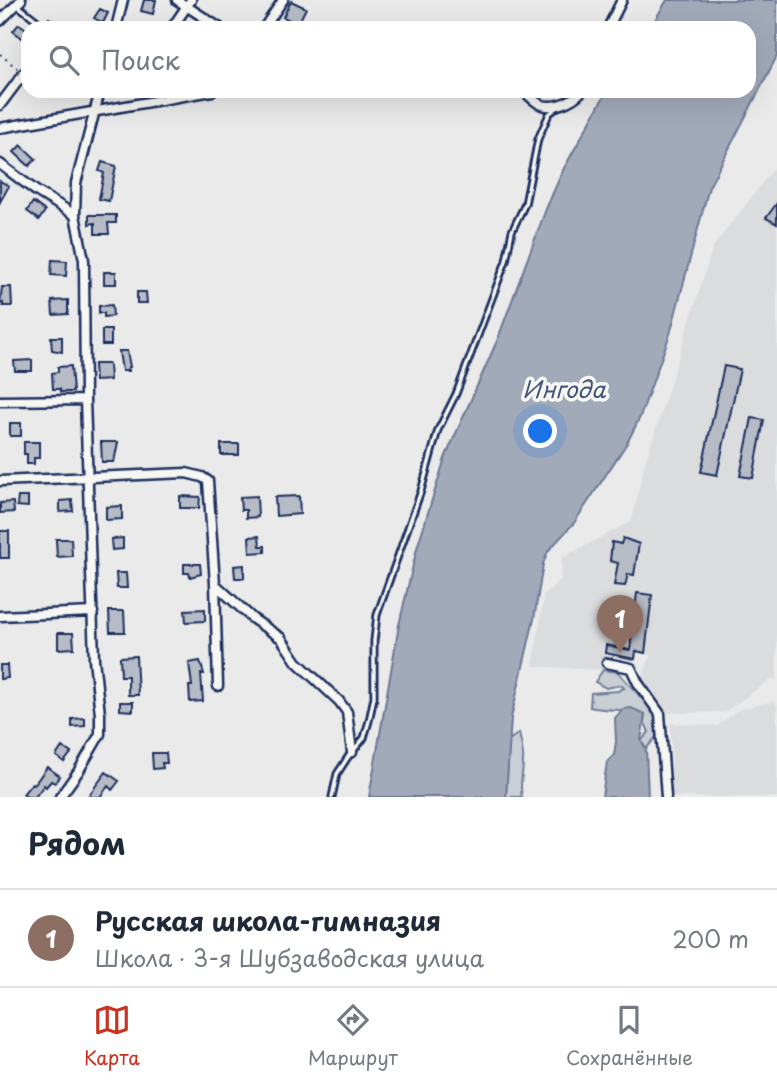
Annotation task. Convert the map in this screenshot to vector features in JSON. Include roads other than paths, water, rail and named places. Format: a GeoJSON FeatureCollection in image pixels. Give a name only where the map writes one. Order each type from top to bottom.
{"type":"FeatureCollection","features":[{"type":"Feature","properties":{"kind":"street"},"geometry":{"type":"LineString","coordinates":[[118,21],[123,0]]}},
{"type":"Feature","properties":{"kind":"street"},"geometry":{"type":"LineString","coordinates":[[177,0],[189,3],[211,21]]}},
{"type":"Feature","properties":{"kind":"street"},"geometry":{"type":"LineString","coordinates":[[269,21],[283,0]]}},
{"type":"Feature","properties":{"kind":"street"},"geometry":{"type":"LineString","coordinates":[[612,21],[622,0]]}},
{"type":"Feature","properties":{"kind":"street"},"geometry":{"type":"LineString","coordinates":[[0,21],[19,3]]}},
{"type":"Feature","properties":{"kind":"street"},"geometry":{"type":"LineString","coordinates":[[177,21],[189,3]]}},
{"type":"Feature","properties":{"kind":"street"},"geometry":{"type":"LineString","coordinates":[[0,105],[21,77]]}},
{"type":"Feature","properties":{"kind":"street"},"geometry":{"type":"LineString","coordinates":[[60,797],[100,734],[94,659],[85,400],[84,260],[75,215],[76,183],[99,98]]}},
{"type":"Feature","properties":{"kind":"street"},"geometry":{"type":"LineString","coordinates":[[0,128],[171,98]]}},
{"type":"Feature","properties":{"kind":"street"},"geometry":{"type":"LineString","coordinates":[[532,98],[539,104],[552,107],[573,98]]}},
{"type":"Feature","properties":{"kind":"street"},"geometry":{"type":"LineString","coordinates":[[0,164],[75,215]]}},
{"type":"Feature","properties":{"kind":"street"},"geometry":{"type":"LineString","coordinates":[[0,401],[85,400]]}},
{"type":"Feature","properties":{"kind":"street"},"geometry":{"type":"LineString","coordinates":[[0,481],[186,473],[208,481],[218,686]]}},
{"type":"Feature","properties":{"kind":"street"},"geometry":{"type":"LineString","coordinates":[[215,584],[253,619],[281,638],[298,662],[339,701],[347,712],[352,752]]}},
{"type":"Feature","properties":{"kind":"street"},"geometry":{"type":"LineString","coordinates":[[0,616],[93,612]]}},
{"type":"Feature","properties":{"kind":"street"},"geometry":{"type":"LineString","coordinates":[[607,663],[631,668],[660,714],[666,797]]}},
{"type":"Feature","properties":{"kind":"lane"},"geometry":{"type":"LineString","coordinates":[[19,3],[38,21]]}},
{"type":"Feature","properties":{"kind":"lane"},"geometry":{"type":"LineString","coordinates":[[332,797],[337,774],[364,738],[374,697],[377,615],[421,491],[438,430],[457,394],[506,261],[512,231],[525,204],[538,139],[549,114],[563,103]]}},
{"type":"Feature","properties":{"kind":"water","name":"Ингода"},"geometry":{"type":"Polygon","coordinates":[[[667,0],[777,0],[777,56],[756,96],[756,21],[654,21],[667,0]]]}},
{"type":"Feature","properties":{"kind":"water","name":"Ингода"},"geometry":{"type":"Polygon","coordinates":[[[603,98],[755,98],[709,187],[670,334],[640,417],[627,443],[574,523],[548,551],[543,564],[534,619],[511,718],[506,797],[369,797],[399,625],[417,548],[445,458],[497,341],[563,170],[603,98]]]}},
{"type":"Feature","properties":{"kind":"water"},"geometry":{"type":"Polygon","coordinates":[[[631,708],[645,714],[641,740],[646,749],[648,797],[602,797],[607,762],[614,755],[615,718],[623,709],[631,708]]]}},
{"type":"Feature","properties":{"kind":"place","name":"Русская школа-гимназия"},"geometry":{"type":"Point","coordinates":[620,653]}}]}
